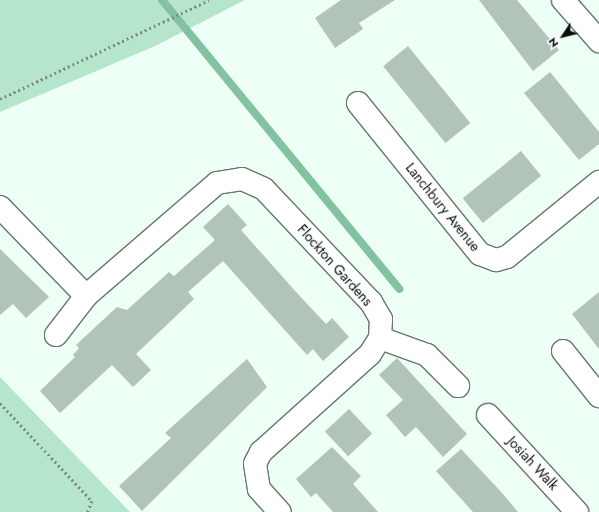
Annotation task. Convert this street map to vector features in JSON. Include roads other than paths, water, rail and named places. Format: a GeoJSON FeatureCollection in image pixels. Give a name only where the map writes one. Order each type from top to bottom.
{"type":"FeatureCollection","features":[{"type":"Feature","properties":{"kind":"street"},"geometry":{"type":"LineString","coordinates":[[563,0],[599,41]]}},
{"type":"Feature","properties":{"kind":"street","name":"Lanchbury Avenue"},"geometry":{"type":"LineString","coordinates":[[358,103],[480,254],[496,260],[507,257],[599,182]]}},
{"type":"Feature","properties":{"kind":"street","name":"Flockton Gardens"},"geometry":{"type":"LineString","coordinates":[[56,335],[86,296],[217,183],[242,179],[264,189],[371,302],[381,319],[380,338]]}},
{"type":"Feature","properties":{"kind":"street"},"geometry":{"type":"LineString","coordinates":[[0,207],[86,296]]}},
{"type":"Feature","properties":{"kind":"street"},"geometry":{"type":"LineString","coordinates":[[280,512],[259,489],[255,464],[261,452],[370,354],[380,338],[427,355],[458,386]]}},
{"type":"Feature","properties":{"kind":"street"},"geometry":{"type":"LineString","coordinates":[[563,351],[599,396]]}},
{"type":"Feature","properties":{"kind":"street","name":"Josiah Walk"},"geometry":{"type":"LineString","coordinates":[[488,415],[577,512]]}},
{"type":"Feature","properties":{"kind":"waterway"},"geometry":{"type":"LineString","coordinates":[[162,0],[399,289]]}}]}
